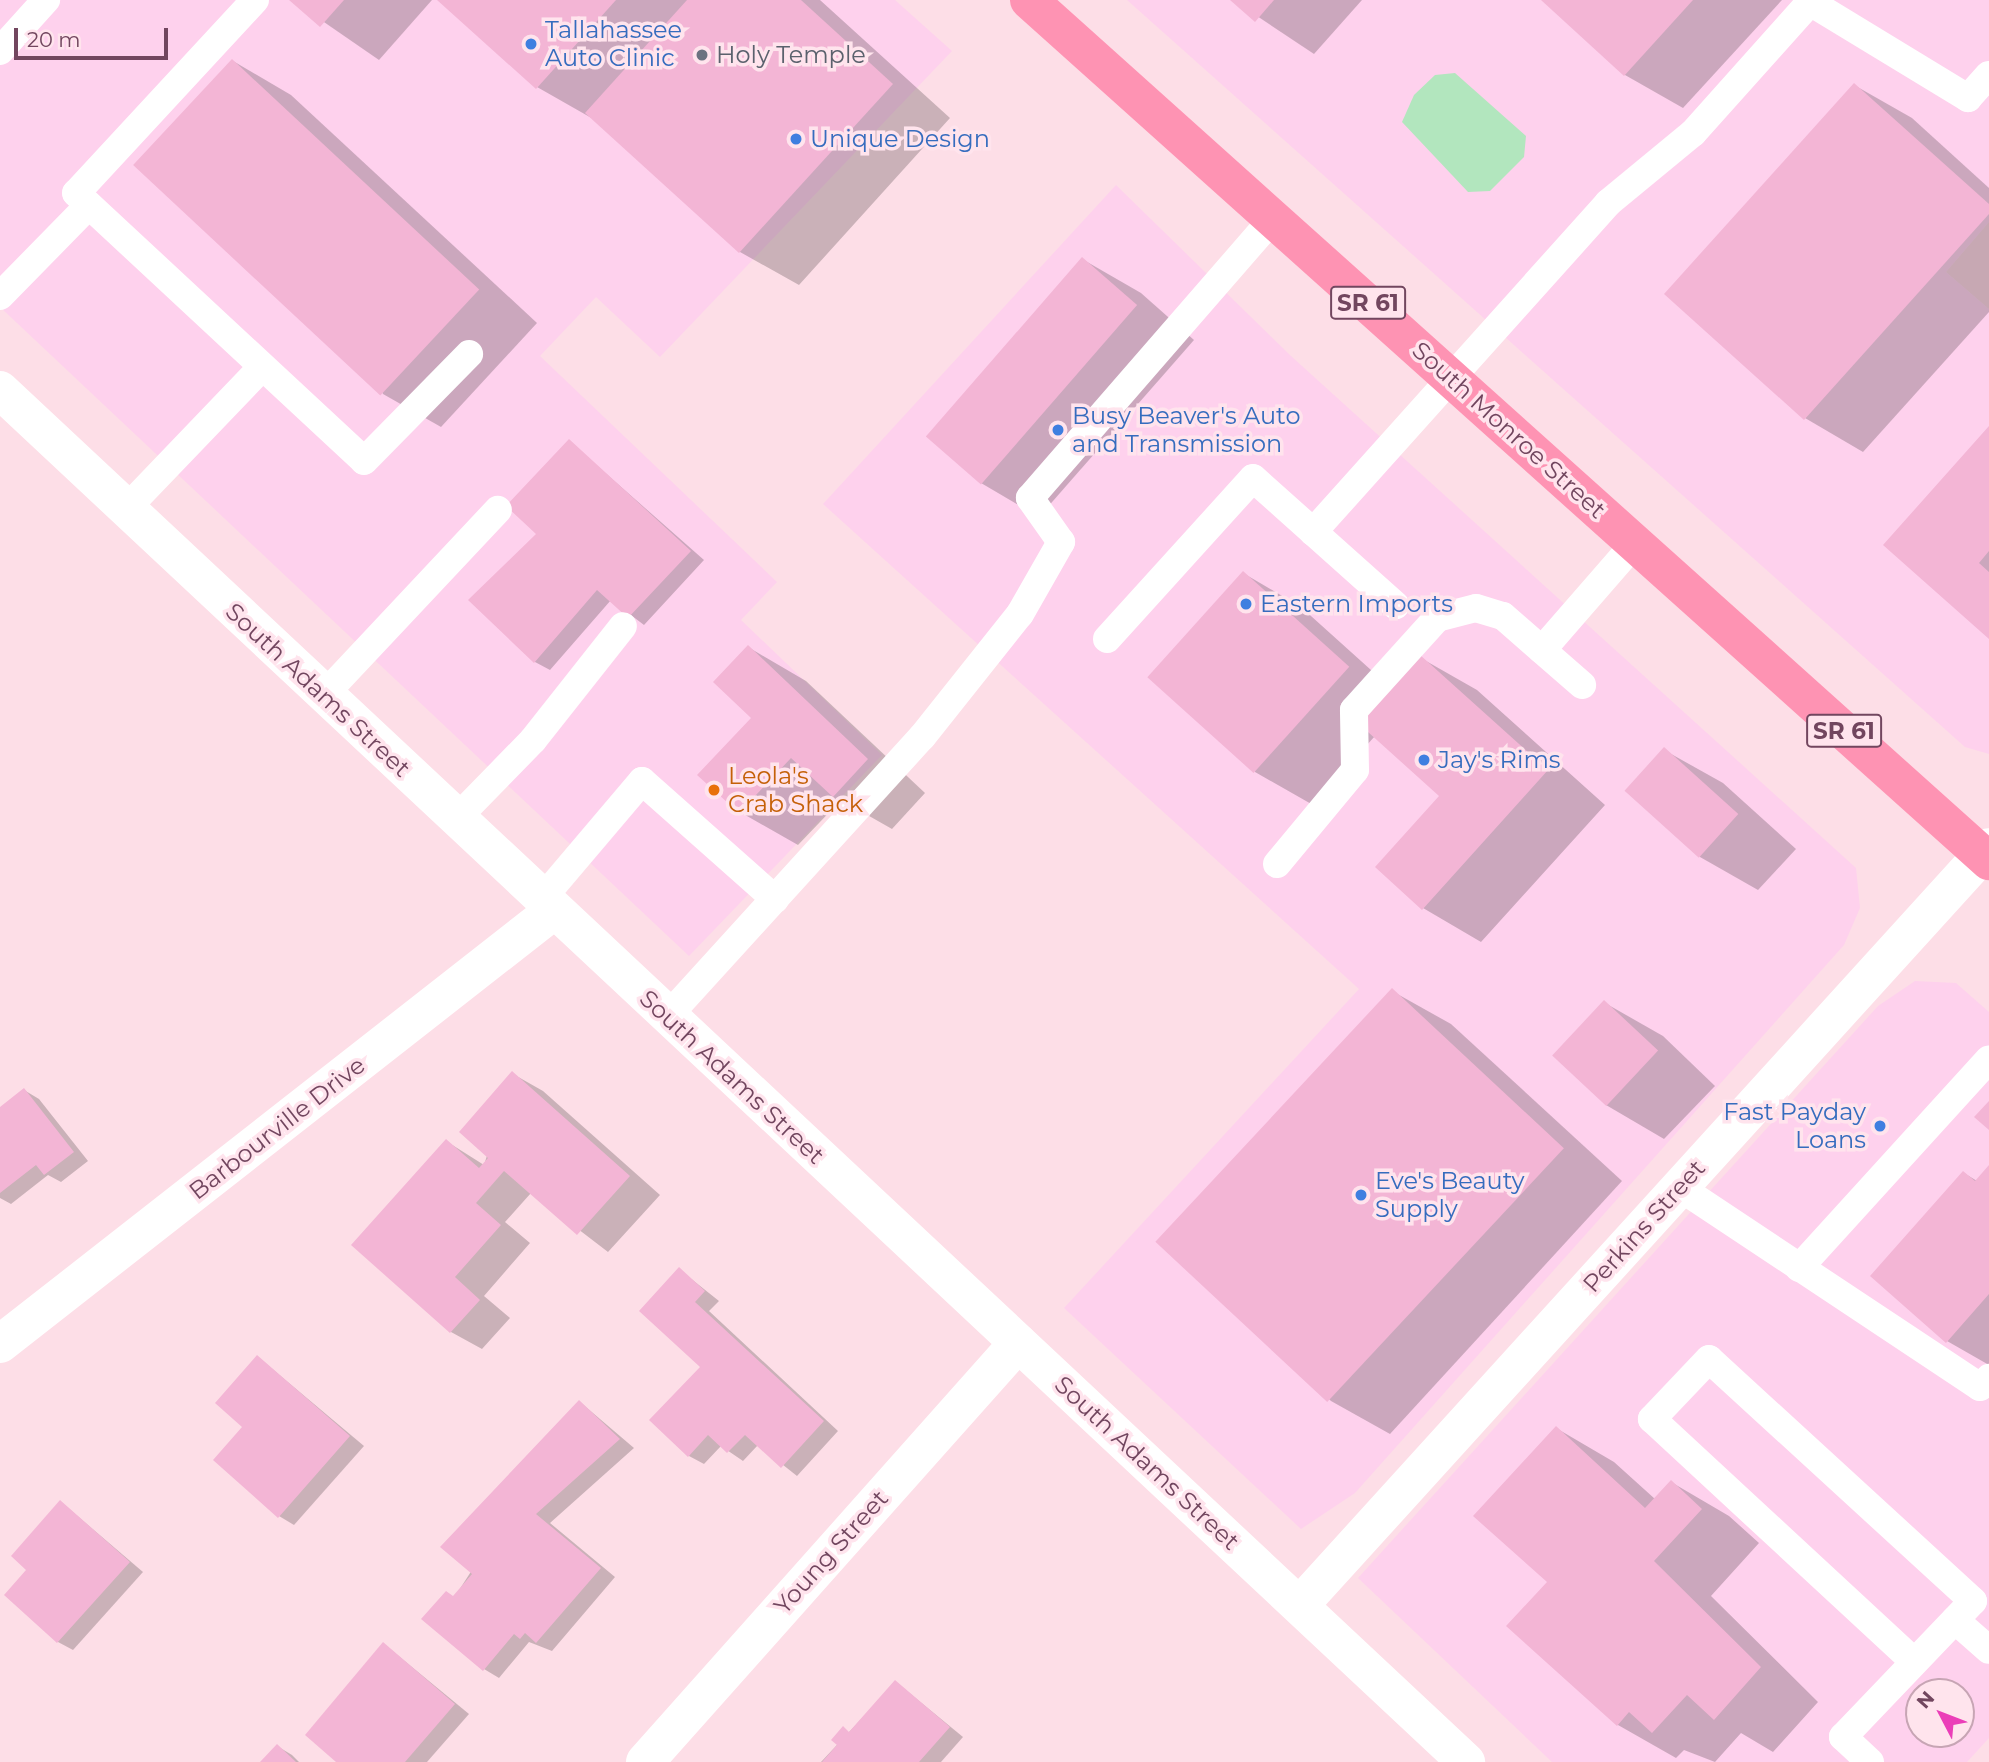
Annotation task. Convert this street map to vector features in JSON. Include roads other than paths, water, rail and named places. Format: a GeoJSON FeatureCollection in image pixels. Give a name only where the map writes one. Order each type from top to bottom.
{"type":"FeatureCollection","features":[{"type":"Feature","properties":{"kind":"main road","name":"South Monroe Street"},"geometry":{"type":"LineString","coordinates":[[1029,0],[1452,380],[1987,854]]}},
{"type":"Feature","properties":{"kind":"street","name":"South Adams Street"},"geometry":{"type":"LineString","coordinates":[[0,390],[456,820],[1466,1762]]}},
{"type":"Feature","properties":{"kind":"street","name":"Perkins Street"},"geometry":{"type":"LineString","coordinates":[[1300,1605],[1679,1187],[1987,854]]}},
{"type":"Feature","properties":{"kind":"street","name":"Barbourville Drive"},"geometry":{"type":"LineString","coordinates":[[0,1344],[547,905]]}},
{"type":"Feature","properties":{"kind":"street","name":"Young Street"},"geometry":{"type":"LineString","coordinates":[[645,1762],[1018,1343]]}},
{"type":"Feature","properties":{"kind":"lane"},"geometry":{"type":"LineString","coordinates":[[0,51],[46,0]]}},
{"type":"Feature","properties":{"kind":"lane"},"geometry":{"type":"LineString","coordinates":[[255,0],[76,193],[364,461],[469,354]]}},
{"type":"Feature","properties":{"kind":"lane"},"geometry":{"type":"LineString","coordinates":[[1313,532],[1608,203],[1693,133],[1811,1],[1968,98],[1989,75]]}},
{"type":"Feature","properties":{"kind":"lane"},"geometry":{"type":"LineString","coordinates":[[0,296],[89,205]]}},
{"type":"Feature","properties":{"kind":"lane"},"geometry":{"type":"LineString","coordinates":[[667,1017],[922,737],[1020,614],[1061,542],[1030,498],[1273,218]]}},
{"type":"Feature","properties":{"kind":"lane"},"geometry":{"type":"LineString","coordinates":[[126,509],[262,367]]}},
{"type":"Feature","properties":{"kind":"lane"},"geometry":{"type":"LineString","coordinates":[[1107,639],[1253,478],[1395,605]]}},
{"type":"Feature","properties":{"kind":"lane"},"geometry":{"type":"LineString","coordinates":[[324,695],[498,510]]}},
{"type":"Feature","properties":{"kind":"lane"},"geometry":{"type":"LineString","coordinates":[[1542,650],[1635,543]]}},
{"type":"Feature","properties":{"kind":"lane"},"geometry":{"type":"LineString","coordinates":[[1277,864],[1355,770],[1354,710],[1437,618],[1485,610],[1503,616],[1582,685]]}},
{"type":"Feature","properties":{"kind":"lane"},"geometry":{"type":"LineString","coordinates":[[456,820],[533,740],[623,626]]}},
{"type":"Feature","properties":{"kind":"lane"},"geometry":{"type":"LineString","coordinates":[[547,905],[642,781],[775,899]]}},
{"type":"Feature","properties":{"kind":"lane"},"geometry":{"type":"LineString","coordinates":[[1799,1268],[1989,1059]]}},
{"type":"Feature","properties":{"kind":"lane"},"geometry":{"type":"LineString","coordinates":[[1679,1187],[1980,1387],[1989,1378]]}},
{"type":"Feature","properties":{"kind":"lane"},"geometry":{"type":"LineString","coordinates":[[1870,1762],[1843,1737],[1973,1601],[1709,1359],[1652,1419],[1914,1662]]}},
{"type":"Feature","properties":{"kind":"lane"},"geometry":{"type":"LineString","coordinates":[[1955,1620],[1989,1650]]}},
{"type":"Feature","properties":{"kind":"place","name":"Tallahassee Auto Clinic"},"geometry":{"type":"Point","coordinates":[531,44]}},
{"type":"Feature","properties":{"kind":"place","name":"Holy Temple"},"geometry":{"type":"Point","coordinates":[702,55]}},
{"type":"Feature","properties":{"kind":"place","name":"Unique Design"},"geometry":{"type":"Point","coordinates":[796,139]}},
{"type":"Feature","properties":{"kind":"place","name":"Busy Beaver's Auto and Transmission"},"geometry":{"type":"Point","coordinates":[1058,430]}},
{"type":"Feature","properties":{"kind":"place","name":"Eastern Imports"},"geometry":{"type":"Point","coordinates":[1246,604]}},
{"type":"Feature","properties":{"kind":"place","name":"Jay's Rims"},"geometry":{"type":"Point","coordinates":[1424,760]}},
{"type":"Feature","properties":{"kind":"place","name":"Leola's Crab Shack"},"geometry":{"type":"Point","coordinates":[714,790]}},
{"type":"Feature","properties":{"kind":"place","name":"Fast Payday Loans"},"geometry":{"type":"Point","coordinates":[1880,1126]}},
{"type":"Feature","properties":{"kind":"place","name":"Eve's Beauty Supply"},"geometry":{"type":"Point","coordinates":[1361,1195]}}]}
